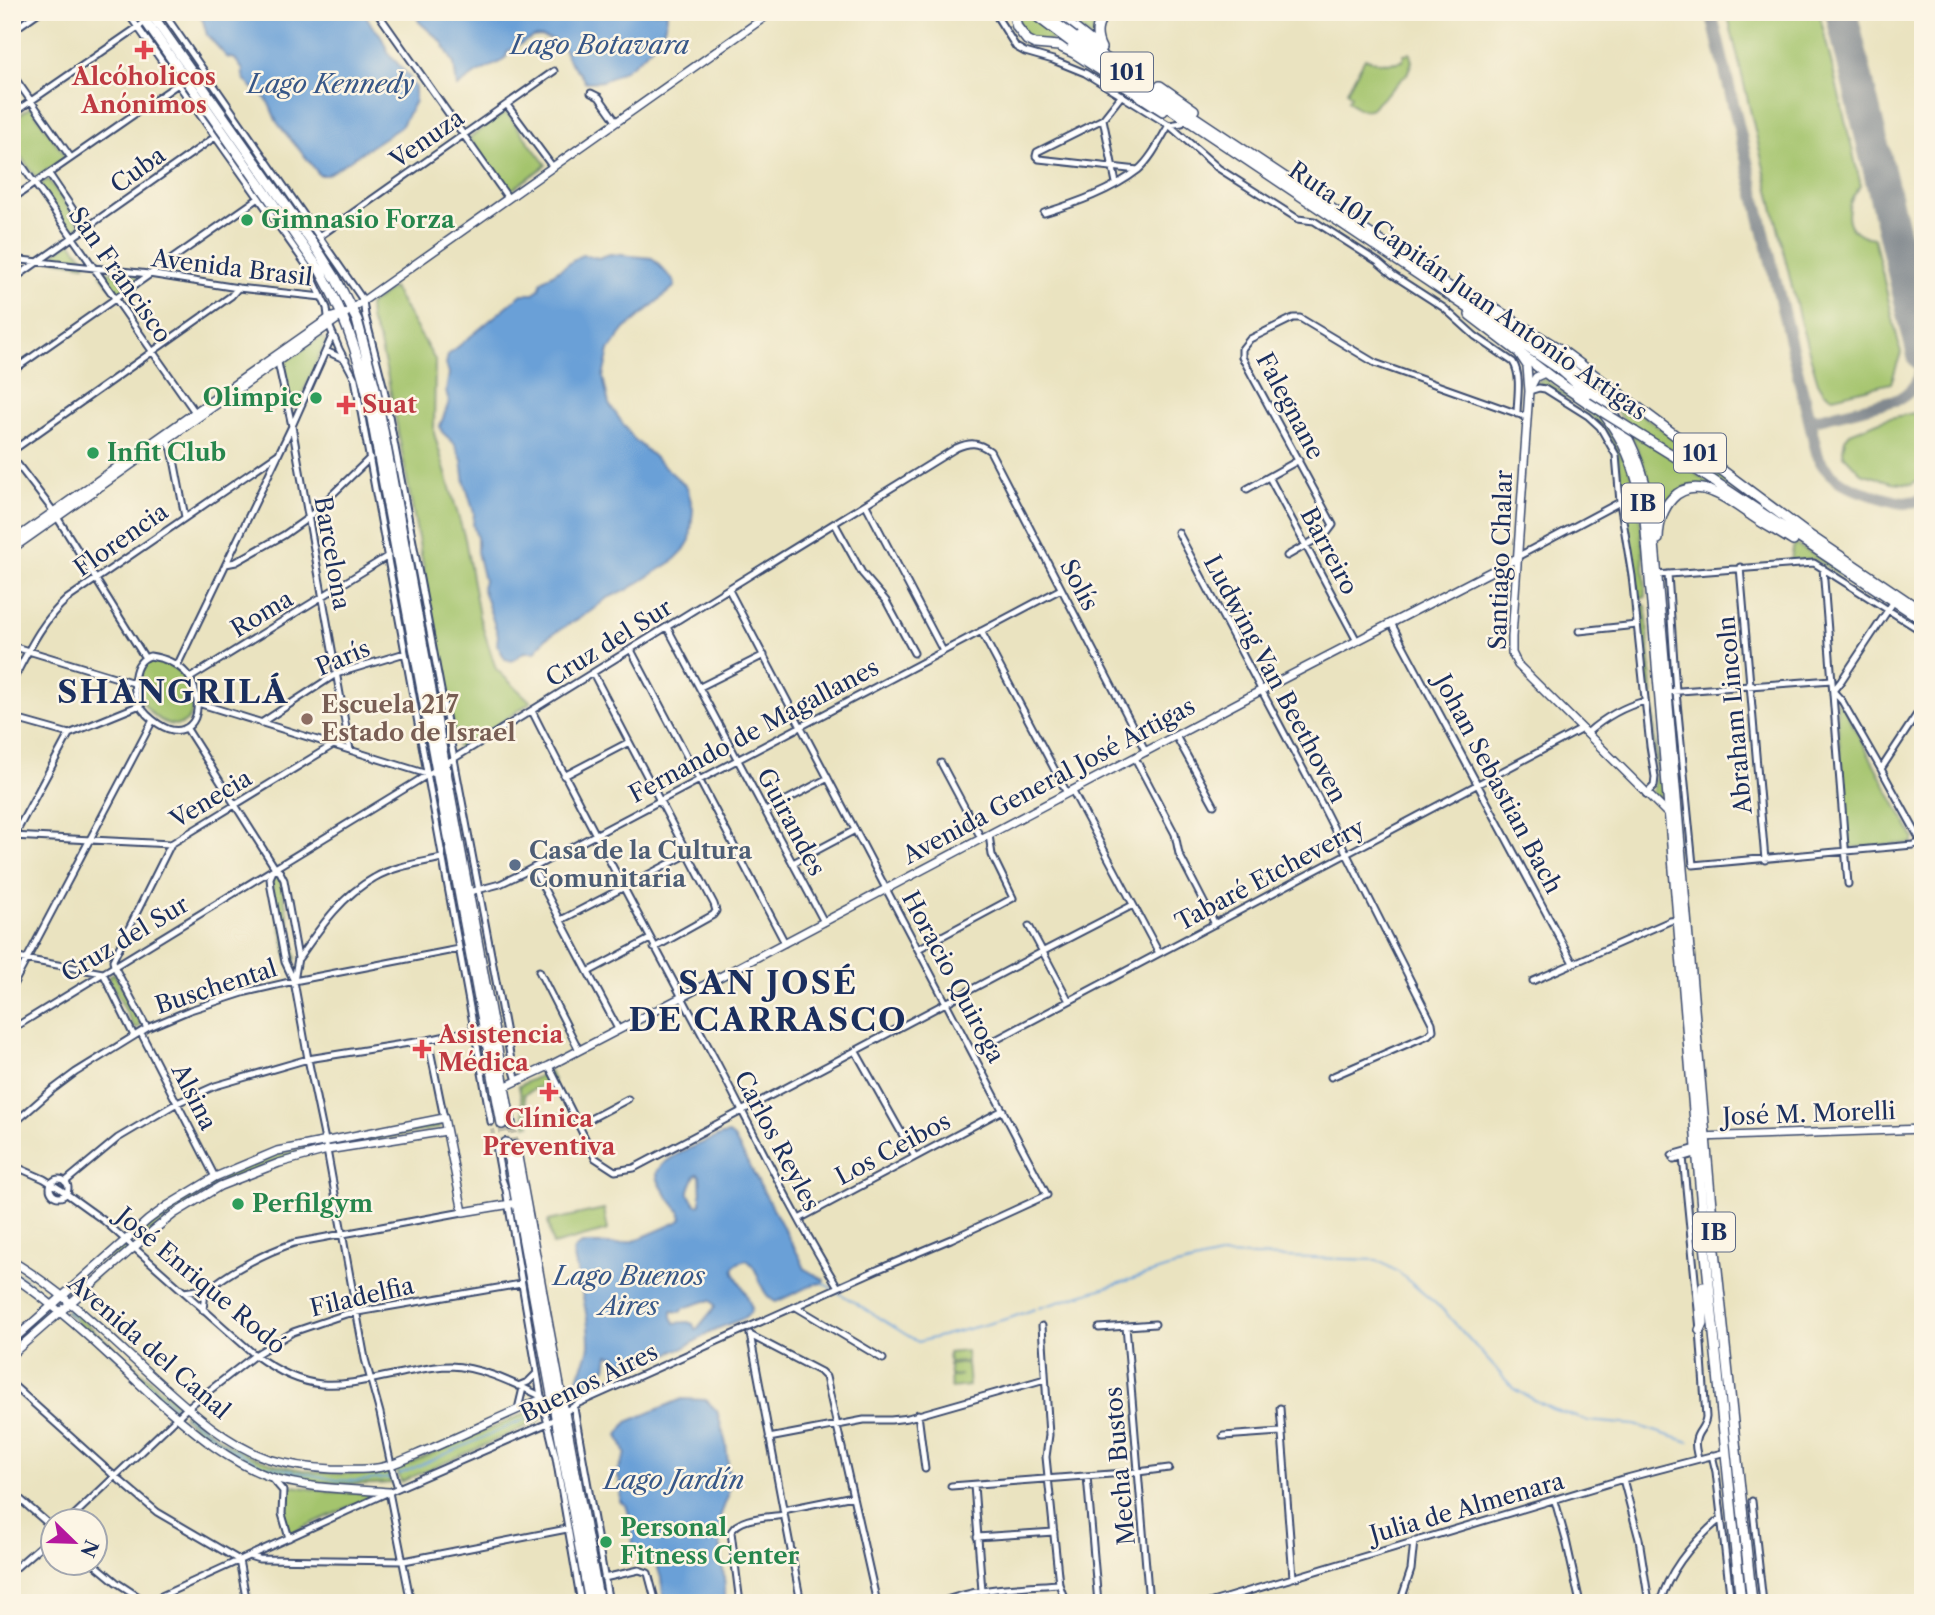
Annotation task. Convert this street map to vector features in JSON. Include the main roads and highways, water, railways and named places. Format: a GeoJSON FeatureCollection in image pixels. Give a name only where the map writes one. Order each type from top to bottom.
{"type":"FeatureCollection","features":[{"type":"Feature","properties":{"kind":"main road"},"geometry":{"type":"LineString","coordinates":[[139,12],[151,17],[320,254],[352,307],[376,391],[441,766]]}},
{"type":"Feature","properties":{"kind":"main road","name":"Ruta 101 Capitán Juan Antonio Artigas"},"geometry":{"type":"LineString","coordinates":[[1031,12],[1432,284],[1436,290],[1516,351],[1587,402],[1700,472],[1872,586],[1891,605],[1923,620]]}},
{"type":"Feature","properties":{"kind":"main road","name":"Ruta 101 Capitán Juan Antonio Artigas"},"geometry":{"type":"LineString","coordinates":[[1041,12],[1072,40]]}},
{"type":"Feature","properties":{"kind":"main road"},"geometry":{"type":"LineString","coordinates":[[1049,44],[1062,36],[1069,24],[1069,12]]}},
{"type":"Feature","properties":{"kind":"main road"},"geometry":{"type":"LineString","coordinates":[[1101,48],[1096,35],[1104,12]]}},
{"type":"Feature","properties":{"kind":"main road"},"geometry":{"type":"LineString","coordinates":[[1015,15],[1021,35],[1027,40],[1035,44],[1059,46],[1074,53],[1182,123],[1222,140]]}},
{"type":"Feature","properties":{"kind":"main road"},"geometry":{"type":"LineString","coordinates":[[151,17],[312,259],[342,314],[356,351],[368,397],[469,893],[506,1125]]}},
{"type":"Feature","properties":{"kind":"main road"},"geometry":{"type":"LineString","coordinates":[[1069,24],[1183,101],[1220,130],[1222,140]]}},
{"type":"Feature","properties":{"kind":"main road","name":"Ruta 101 Capitán Juan Antonio Artigas"},"geometry":{"type":"LineString","coordinates":[[1222,140],[1425,270],[1437,273],[1561,350],[1806,533],[1923,612]]}},
{"type":"Feature","properties":{"kind":"main road","name":"IB"},"geometry":{"type":"LineString","coordinates":[[1425,270],[1565,364],[1590,386],[1614,414],[1631,443],[1650,503],[1671,692],[1701,1137],[1698,1150],[1705,1244],[1741,1603]]}},
{"type":"Feature","properties":{"kind":"main road","name":"IB"},"geometry":{"type":"LineString","coordinates":[[1432,284],[1561,370],[1594,400],[1629,454],[1639,485],[1645,519],[1678,920],[1752,1603]]}},
{"type":"Feature","properties":{"kind":"main road"},"geometry":{"type":"LineString","coordinates":[[1656,573],[1659,565],[1662,513],[1678,494],[1701,489],[1720,495],[1872,586]]}},
{"type":"Feature","properties":{"kind":"main road"},"geometry":{"type":"LineString","coordinates":[[469,893],[480,1029],[500,1088]]}},
{"type":"Feature","properties":{"kind":"main road"},"geometry":{"type":"LineString","coordinates":[[590,1603],[561,1460],[561,1416],[512,1203],[506,1145],[599,1603]]}},
{"type":"Feature","properties":{"kind":"main road"},"geometry":{"type":"LineString","coordinates":[[1700,1330],[1703,1323],[1705,1244]]}},
{"type":"Feature","properties":{"kind":"water","name":"Lago Kennedy"},"geometry":{"type":"Polygon","coordinates":[[[198,12],[341,12],[349,15],[364,12],[380,34],[389,54],[408,75],[415,88],[415,101],[402,125],[396,130],[333,171],[319,175],[277,122],[267,100],[244,79],[243,70],[235,59],[227,57],[207,35],[198,12]]]}},
{"type":"Feature","properties":{"kind":"water","name":"Lago Botavara"},"geometry":{"type":"Polygon","coordinates":[[[415,12],[667,12],[661,34],[644,54],[623,71],[602,81],[585,82],[568,59],[565,50],[554,40],[540,36],[508,51],[500,62],[457,87],[454,64],[442,42],[419,22],[415,12]]]}},
{"type":"Feature","properties":{"kind":"water"},"geometry":{"type":"Polygon","coordinates":[[[610,254],[652,258],[674,281],[675,286],[625,329],[609,350],[603,377],[609,404],[633,438],[687,487],[693,509],[690,540],[673,561],[627,590],[607,598],[546,638],[535,652],[524,652],[512,661],[505,659],[497,644],[498,635],[482,587],[484,581],[473,525],[474,513],[465,483],[462,460],[454,443],[442,432],[440,426],[449,402],[446,391],[448,355],[522,294],[532,294],[539,289],[542,281],[582,255],[599,258],[610,254]]]}},
{"type":"Feature","properties":{"kind":"water","name":"Lago Buenos Aires"},"geometry":{"type":"Polygon","coordinates":[[[729,1134],[734,1138],[805,1269],[824,1280],[823,1283],[814,1284],[776,1302],[766,1293],[752,1264],[747,1260],[740,1262],[734,1270],[752,1308],[745,1318],[716,1329],[682,1349],[657,1359],[620,1361],[615,1356],[608,1355],[606,1368],[576,1391],[577,1380],[587,1356],[589,1332],[573,1251],[582,1244],[620,1244],[634,1241],[680,1221],[680,1212],[666,1194],[657,1174],[666,1162],[675,1156],[729,1134]],[[698,1174],[695,1175],[689,1191],[690,1197],[697,1205],[701,1204],[698,1174]],[[711,1301],[680,1312],[672,1311],[675,1323],[688,1322],[697,1329],[715,1307],[711,1301]]]}},
{"type":"Feature","properties":{"kind":"water","name":"Lago Jardín"},"geometry":{"type":"Polygon","coordinates":[[[682,1399],[706,1400],[717,1411],[726,1444],[728,1496],[720,1517],[725,1603],[664,1603],[655,1559],[633,1549],[632,1524],[626,1505],[620,1502],[621,1486],[617,1473],[626,1454],[618,1435],[627,1422],[682,1399]]]}},
{"type":"Feature","properties":{"kind":"waterway"},"geometry":{"type":"LineString","coordinates":[[1039,1308],[1168,1268],[1224,1255],[1377,1260],[1398,1272],[1442,1309],[1514,1389],[1552,1409],[1588,1421],[1635,1425],[1689,1442]]}},
{"type":"Feature","properties":{"kind":"waterway"},"geometry":{"type":"LineString","coordinates":[[12,1270],[53,1298]]}},
{"type":"Feature","properties":{"kind":"waterway"},"geometry":{"type":"LineString","coordinates":[[823,1283],[918,1342],[1035,1309]]}},
{"type":"Feature","properties":{"kind":"waterway"},"geometry":{"type":"LineString","coordinates":[[67,1311],[74,1319]]}},
{"type":"Feature","properties":{"kind":"waterway"},"geometry":{"type":"LineString","coordinates":[[104,1346],[177,1409]]}},
{"type":"Feature","properties":{"kind":"waterway"},"geometry":{"type":"LineString","coordinates":[[573,1398],[576,1391]]}},
{"type":"Feature","properties":{"kind":"waterway"},"geometry":{"type":"LineString","coordinates":[[400,1474],[537,1414]]}},
{"type":"Feature","properties":{"kind":"waterway"},"geometry":{"type":"LineString","coordinates":[[186,1416],[229,1448],[262,1465],[337,1480],[390,1478]]}},
{"type":"Feature","properties":{"kind":"tunnel"},"geometry":{"type":"LineString","coordinates":[[491,1122],[496,1146]]}},
{"type":"Feature","properties":{"kind":"tunnel"},"geometry":{"type":"LineString","coordinates":[[502,1124],[506,1143]]}},
{"type":"Feature","properties":{"kind":"tunnel"},"geometry":{"type":"LineString","coordinates":[[511,1125],[515,1146]]}},
{"type":"Feature","properties":{"kind":"place","name":"Alcóholicos Anónimos"},"geometry":{"type":"Point","coordinates":[144,50]}},
{"type":"Feature","properties":{"kind":"place","name":"Gimnasio Forza"},"geometry":{"type":"Point","coordinates":[247,220]}},
{"type":"Feature","properties":{"kind":"place","name":"Olimpic"},"geometry":{"type":"Point","coordinates":[316,398]}},
{"type":"Feature","properties":{"kind":"place","name":"Suat"},"geometry":{"type":"Point","coordinates":[346,405]}},
{"type":"Feature","properties":{"kind":"place","name":"Infit Club"},"geometry":{"type":"Point","coordinates":[93,453]}},
{"type":"Feature","properties":{"kind":"place","name":"Escuela 217 Estado de Israel"},"geometry":{"type":"Point","coordinates":[307,719]}},
{"type":"Feature","properties":{"kind":"place","name":"Casa de la Cultura Comunitaria"},"geometry":{"type":"Point","coordinates":[515,865]}},
{"type":"Feature","properties":{"kind":"place","name":"Asistencia Médica"},"geometry":{"type":"Point","coordinates":[422,1049]}},
{"type":"Feature","properties":{"kind":"place","name":"Clínica Preventiva"},"geometry":{"type":"Point","coordinates":[549,1092]}},
{"type":"Feature","properties":{"kind":"place","name":"Perfilgym"},"geometry":{"type":"Point","coordinates":[238,1204]}},
{"type":"Feature","properties":{"kind":"place","name":"Personal Fitness Center"},"geometry":{"type":"Point","coordinates":[606,1542]}},
{"type":"Feature","properties":{"kind":"district","name":"SHANGRILÁ"},"geometry":{"type":"Point","coordinates":[173,692]}},
{"type":"Feature","properties":{"kind":"district","name":"SAN JOSÉ DE CARRASCO"},"geometry":{"type":"Point","coordinates":[768,1002]}}]}
